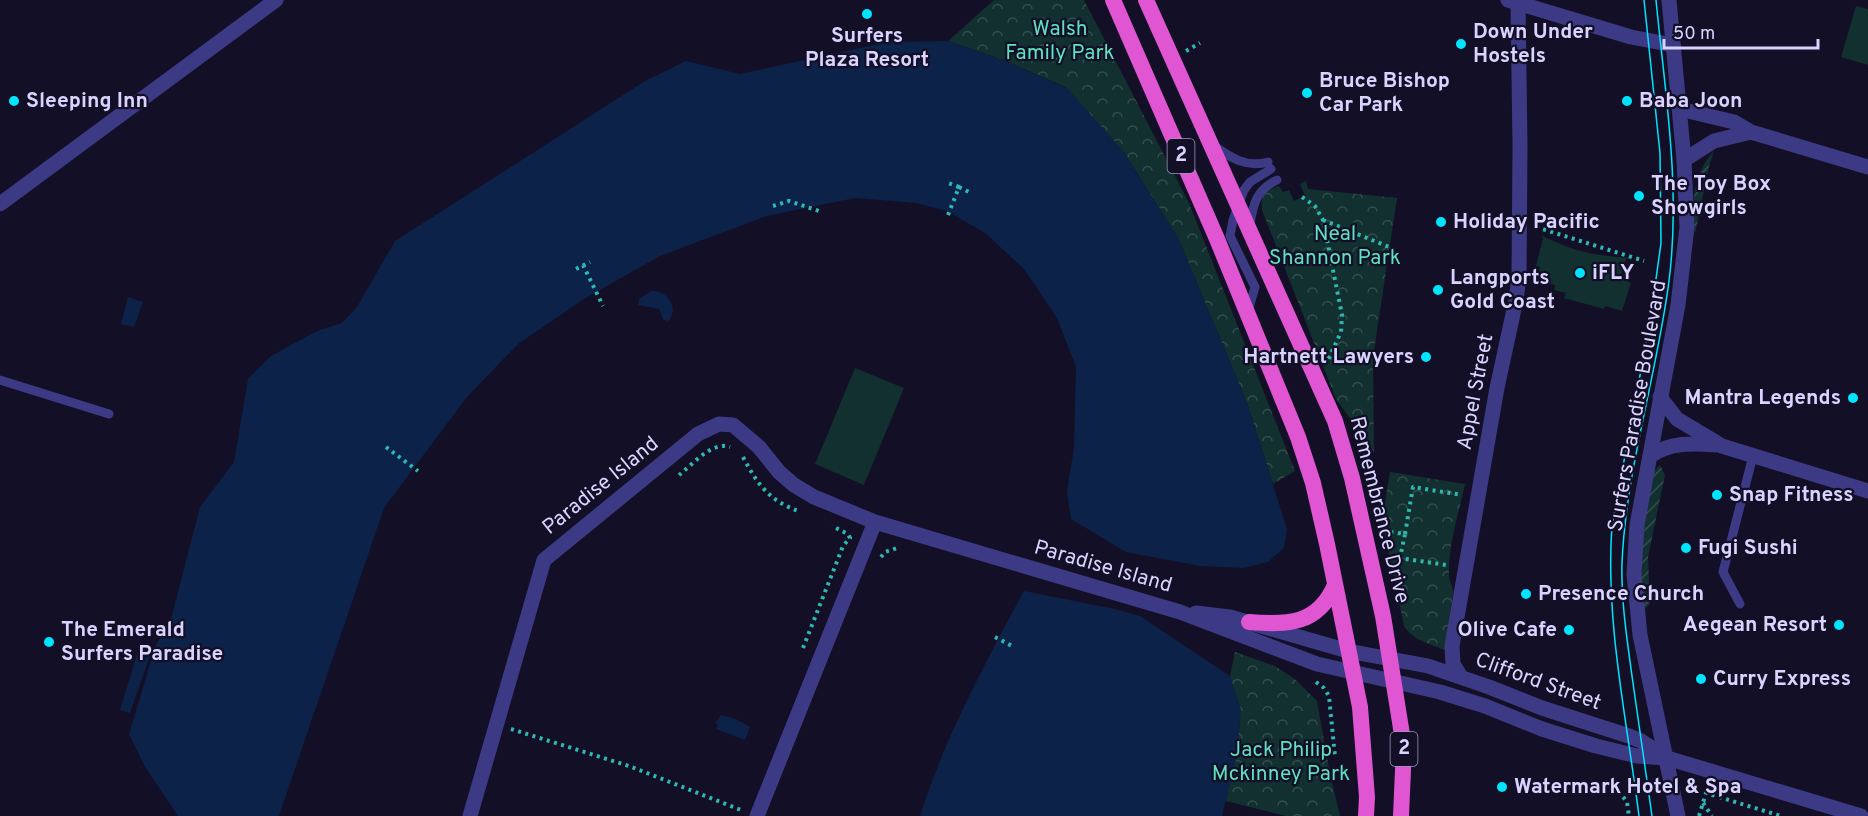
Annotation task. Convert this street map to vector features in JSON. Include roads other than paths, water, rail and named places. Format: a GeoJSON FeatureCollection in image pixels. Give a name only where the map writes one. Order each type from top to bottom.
{"type":"FeatureCollection","features":[{"type":"Feature","properties":{"kind":"highway","name":"2"},"geometry":{"type":"LineString","coordinates":[[1113,0],[1247,313],[1298,437],[1313,483],[1361,718],[1367,797],[1366,816]]}},
{"type":"Feature","properties":{"kind":"highway","name":"Remembrance Drive"},"geometry":{"type":"LineString","coordinates":[[1146,0],[1335,421],[1352,478],[1383,616],[1404,747],[1401,816]]}},
{"type":"Feature","properties":{"kind":"highway"},"geometry":{"type":"LineString","coordinates":[[1249,622],[1277,623],[1303,619],[1323,606],[1335,585]]}},
{"type":"Feature","properties":{"kind":"street"},"geometry":{"type":"LineString","coordinates":[[0,204],[276,0]]}},
{"type":"Feature","properties":{"kind":"street","name":"Surfers Paradise Boulevard"},"geometry":{"type":"LineString","coordinates":[[1669,0],[1680,109],[1687,227],[1678,305],[1635,541],[1636,600],[1640,634],[1678,816]]}},
{"type":"Feature","properties":{"kind":"street"},"geometry":{"type":"LineString","coordinates":[[1513,2],[1631,37],[1673,45]]}},
{"type":"Feature","properties":{"kind":"street","name":"Appel Street"},"geometry":{"type":"LineString","coordinates":[[1461,677],[1453,664],[1452,646],[1497,388],[1519,278],[1520,146],[1513,2]]}},
{"type":"Feature","properties":{"kind":"street"},"geometry":{"type":"LineString","coordinates":[[1680,109],[1734,122],[1751,132],[1868,167]]}},
{"type":"Feature","properties":{"kind":"street"},"geometry":{"type":"LineString","coordinates":[[1684,160],[1713,141],[1751,132]]}},
{"type":"Feature","properties":{"kind":"street"},"geometry":{"type":"LineString","coordinates":[[1660,397],[1677,419],[1722,446],[1868,491]]}},
{"type":"Feature","properties":{"kind":"street","name":"Paradise Island"},"geometry":{"type":"LineString","coordinates":[[470,816],[544,560],[706,429],[719,424],[733,425],[759,447],[779,472],[794,485],[814,497],[876,522],[1179,612],[1308,661],[1353,674],[1393,682]]}},
{"type":"Feature","properties":{"kind":"street"},"geometry":{"type":"LineString","coordinates":[[1650,456],[1674,445],[1722,446]]}},
{"type":"Feature","properties":{"kind":"street"},"geometry":{"type":"LineString","coordinates":[[752,814],[876,522]]}},
{"type":"Feature","properties":{"kind":"street","name":"Paradise Island"},"geometry":{"type":"LineString","coordinates":[[1179,612],[1218,615],[1249,622],[1348,651]]}},
{"type":"Feature","properties":{"kind":"street","name":"Clifford Street"},"geometry":{"type":"LineString","coordinates":[[1348,651],[1428,666],[1461,677],[1542,708],[1629,736],[1667,758]]}},
{"type":"Feature","properties":{"kind":"street","name":"Clifford Street"},"geometry":{"type":"LineString","coordinates":[[1393,682],[1440,692],[1485,706],[1542,729],[1596,746],[1637,756],[1667,758],[1861,816]]}},
{"type":"Feature","properties":{"kind":"lane"},"geometry":{"type":"LineString","coordinates":[[1212,144],[1234,160],[1269,166],[1244,190],[1230,236],[1255,287],[1247,313]]}},
{"type":"Feature","properties":{"kind":"lane"},"geometry":{"type":"LineString","coordinates":[[1249,228],[1256,198],[1263,189],[1277,180]]}},
{"type":"Feature","properties":{"kind":"lane"},"geometry":{"type":"LineString","coordinates":[[0,380],[109,414]]}},
{"type":"Feature","properties":{"kind":"lane"},"geometry":{"type":"LineString","coordinates":[[1740,604],[1723,572],[1753,456]]}},
{"type":"Feature","properties":{"kind":"water"},"geometry":{"type":"Polygon","coordinates":[[[948,41],[1006,61],[1068,89],[1123,151],[1178,238],[1247,403],[1287,529],[1284,548],[1268,562],[1243,568],[1200,566],[1126,552],[1071,519],[1067,491],[1074,448],[1076,367],[1057,318],[1024,269],[985,233],[947,211],[916,203],[855,198],[767,216],[660,256],[584,299],[518,344],[467,397],[384,508],[279,816],[178,816],[145,767],[129,734],[156,645],[171,619],[200,507],[234,462],[248,379],[271,356],[317,331],[342,323],[357,307],[395,241],[645,81],[686,61],[740,74],[888,42],[948,41]]]}},
{"type":"Feature","properties":{"kind":"water"},"geometry":{"type":"Polygon","coordinates":[[[651,291],[663,293],[670,301],[673,311],[668,322],[663,319],[659,309],[638,305],[639,299],[651,291]]]}},
{"type":"Feature","properties":{"kind":"water"},"geometry":{"type":"Polygon","coordinates":[[[128,297],[143,302],[134,327],[121,324],[128,297]]]}},
{"type":"Feature","properties":{"kind":"water"},"geometry":{"type":"Polygon","coordinates":[[[1024,591],[1140,616],[1230,676],[1241,710],[1237,755],[1222,816],[920,816],[954,729],[1024,591]]]}},
{"type":"Feature","properties":{"kind":"water"},"geometry":{"type":"Polygon","coordinates":[[[139,648],[151,653],[130,713],[120,710],[139,648]]]}},
{"type":"Feature","properties":{"kind":"water"},"geometry":{"type":"Polygon","coordinates":[[[721,715],[736,719],[750,727],[745,740],[716,729],[718,725],[715,723],[721,715]]]}},
{"type":"Feature","properties":{"kind":"tram line"},"geometry":{"type":"LineString","coordinates":[[1639,816],[1618,671],[1611,561],[1612,525],[1650,322],[1661,243],[1660,153],[1644,0]]}},
{"type":"Feature","properties":{"kind":"tram line"},"geometry":{"type":"LineString","coordinates":[[1652,816],[1626,634],[1622,563],[1629,492],[1664,316],[1672,246],[1673,175],[1656,0]]}},
{"type":"Feature","properties":{"kind":"place","name":"Surfers Plaza Resort"},"geometry":{"type":"Point","coordinates":[867,14]}},
{"type":"Feature","properties":{"kind":"place","name":"Down Under Hostels"},"geometry":{"type":"Point","coordinates":[1461,44]}},
{"type":"Feature","properties":{"kind":"place","name":"Bruce Bishop Car Park"},"geometry":{"type":"Point","coordinates":[1307,93]}},
{"type":"Feature","properties":{"kind":"place","name":"Sleeping Inn"},"geometry":{"type":"Point","coordinates":[14,101]}},
{"type":"Feature","properties":{"kind":"place","name":"Baba Joon"},"geometry":{"type":"Point","coordinates":[1627,101]}},
{"type":"Feature","properties":{"kind":"place","name":"The Toy Box Showgirls"},"geometry":{"type":"Point","coordinates":[1639,196]}},
{"type":"Feature","properties":{"kind":"place","name":"Holiday Pacific"},"geometry":{"type":"Point","coordinates":[1441,222]}},
{"type":"Feature","properties":{"kind":"place","name":"iFLY"},"geometry":{"type":"Point","coordinates":[1580,273]}},
{"type":"Feature","properties":{"kind":"place","name":"Langports Gold Coast"},"geometry":{"type":"Point","coordinates":[1438,290]}},
{"type":"Feature","properties":{"kind":"place","name":"Hartnett Lawyers"},"geometry":{"type":"Point","coordinates":[1426,357]}},
{"type":"Feature","properties":{"kind":"place","name":"Mantra Legends"},"geometry":{"type":"Point","coordinates":[1853,398]}},
{"type":"Feature","properties":{"kind":"place","name":"Snap Fitness"},"geometry":{"type":"Point","coordinates":[1717,495]}},
{"type":"Feature","properties":{"kind":"place","name":"Fugi Sushi"},"geometry":{"type":"Point","coordinates":[1686,548]}},
{"type":"Feature","properties":{"kind":"place","name":"Presence Church"},"geometry":{"type":"Point","coordinates":[1526,594]}},
{"type":"Feature","properties":{"kind":"place","name":"Aegean Resort"},"geometry":{"type":"Point","coordinates":[1839,625]}},
{"type":"Feature","properties":{"kind":"place","name":"Olive Cafe"},"geometry":{"type":"Point","coordinates":[1569,630]}},
{"type":"Feature","properties":{"kind":"place","name":"The Emerald Surfers Paradise"},"geometry":{"type":"Point","coordinates":[49,642]}},
{"type":"Feature","properties":{"kind":"place","name":"Curry Express"},"geometry":{"type":"Point","coordinates":[1701,679]}},
{"type":"Feature","properties":{"kind":"place","name":"Watermark Hotel & Spa"},"geometry":{"type":"Point","coordinates":[1502,787]}},
{"type":"Feature","properties":{"kind":"park label","name":"Walsh Family Park"},"geometry":{"type":"Point","coordinates":[1060,41]}},
{"type":"Feature","properties":{"kind":"park label","name":"Neal Shannon Park"},"geometry":{"type":"Point","coordinates":[1335,246]}},
{"type":"Feature","properties":{"kind":"park label","name":"Jack Philip Mckinney Park"},"geometry":{"type":"Point","coordinates":[1281,762]}}]}
